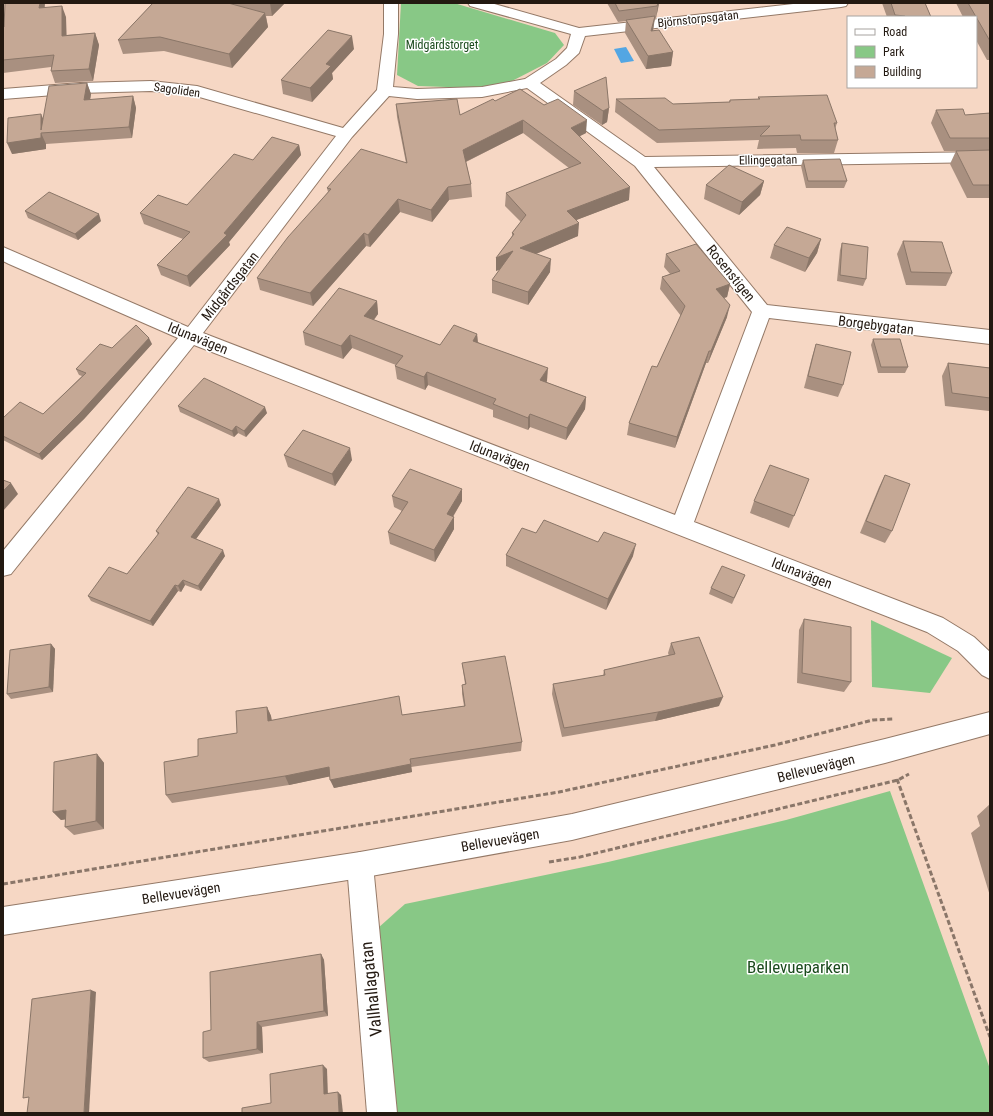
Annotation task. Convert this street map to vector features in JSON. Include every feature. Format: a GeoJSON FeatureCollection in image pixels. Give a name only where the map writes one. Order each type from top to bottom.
{"type":"FeatureCollection","features":[{"type":"Feature","properties":{"kind":"street"},"geometry":{"type":"LineString","coordinates":[[391,3],[391,34],[385,91],[417,94],[482,92],[530,83],[561,62],[574,50],[579,32],[475,3]]}},
{"type":"Feature","properties":{"kind":"street","name":"Björnstorpsgatan"},"geometry":{"type":"LineString","coordinates":[[579,32],[841,3]]}},
{"type":"Feature","properties":{"kind":"street","name":"Rosenstigen"},"geometry":{"type":"LineString","coordinates":[[530,83],[641,162],[762,311],[682,526]]}},
{"type":"Feature","properties":{"kind":"street","name":"Sagoliden"},"geometry":{"type":"LineString","coordinates":[[3,94],[80,88],[151,86],[197,91],[236,101],[346,134]]}},
{"type":"Feature","properties":{"kind":"street","name":"Midgårdsgatan"},"geometry":{"type":"LineString","coordinates":[[3,567],[191,336],[346,134],[385,91]]}},
{"type":"Feature","properties":{"kind":"street","name":"Ellingegatan"},"geometry":{"type":"LineString","coordinates":[[641,162],[990,157]]}},
{"type":"Feature","properties":{"kind":"street","name":"Idunavägen"},"geometry":{"type":"LineString","coordinates":[[3,253],[22,263],[191,336],[935,625],[966,644],[990,668]]}},
{"type":"Feature","properties":{"kind":"street","name":"Borgebygatan"},"geometry":{"type":"LineString","coordinates":[[762,311],[990,337]]}},
{"type":"Feature","properties":{"kind":"street","name":"Bellevuevägen"},"geometry":{"type":"LineString","coordinates":[[3,921],[360,864],[572,827],[885,751],[990,723]]}},
{"type":"Feature","properties":{"kind":"street","name":"Vallhallagatan"},"geometry":{"type":"LineString","coordinates":[[360,864],[382,1113]]}},
{"type":"Feature","properties":{"kind":"path"},"geometry":{"type":"LineString","coordinates":[[3,884],[559,792],[776,745],[873,720]]}},
{"type":"Feature","properties":{"kind":"path"},"geometry":{"type":"LineString","coordinates":[[885,751],[898,780],[990,1037]]}},
{"type":"Feature","properties":{"kind":"green space","name":"Midgårdstorget"},"geometry":{"type":"Polygon","coordinates":[[[401,3],[454,3],[555,33],[564,45],[547,63],[512,81],[475,88],[418,86],[397,75],[401,3]]]}},
{"type":"Feature","properties":{"kind":"green space"},"geometry":{"type":"Polygon","coordinates":[[[871,620],[952,658],[930,693],[872,687],[871,620]]]}},
{"type":"Feature","properties":{"kind":"green space","name":"Bellevueparken"},"geometry":{"type":"Polygon","coordinates":[[[890,791],[990,1069],[990,1113],[393,1113],[378,928],[405,904],[608,862],[786,820],[890,791]]]}},
{"type":"Feature","properties":{"kind":"water"},"geometry":{"type":"Polygon","coordinates":[[[626,47],[634,61],[621,63],[614,49],[626,47]]]}},
{"type":"Feature","properties":{"kind":"building"},"geometry":{"type":"Polygon","coordinates":[[[5,3],[40,3],[39,8],[62,6],[62,36],[95,33],[89,69],[51,71],[54,55],[3,60],[5,3]]]}},
{"type":"Feature","properties":{"kind":"building"},"geometry":{"type":"Polygon","coordinates":[[[153,3],[228,3],[265,13],[229,54],[160,37],[118,40],[153,3]]]}},
{"type":"Feature","properties":{"kind":"building"},"geometry":{"type":"Polygon","coordinates":[[[615,3],[658,3],[657,6],[619,11],[615,3]]]}},
{"type":"Feature","properties":{"kind":"building"},"geometry":{"type":"Polygon","coordinates":[[[891,3],[925,3],[931,16],[905,16],[895,15],[891,3]]]}},
{"type":"Feature","properties":{"kind":"building"},"geometry":{"type":"Polygon","coordinates":[[[968,3],[990,3],[990,41],[977,16],[976,16],[968,3]]]}},
{"type":"Feature","properties":{"kind":"building"},"geometry":{"type":"Polygon","coordinates":[[[655,16],[651,31],[659,30],[673,52],[648,56],[626,20],[655,16]]]}},
{"type":"Feature","properties":{"kind":"building"},"geometry":{"type":"Polygon","coordinates":[[[328,30],[352,36],[326,64],[331,66],[310,88],[281,80],[328,30]]]}},
{"type":"Feature","properties":{"kind":"building"},"geometry":{"type":"Polygon","coordinates":[[[606,77],[609,108],[603,111],[574,91],[606,77]]]}},
{"type":"Feature","properties":{"kind":"building"},"geometry":{"type":"Polygon","coordinates":[[[87,83],[84,100],[133,96],[129,127],[41,133],[41,138],[7,143],[8,118],[41,114],[41,130],[49,86],[87,83]]]}},
{"type":"Feature","properties":{"kind":"building"},"geometry":{"type":"Polygon","coordinates":[[[520,89],[544,105],[558,99],[587,120],[571,128],[630,187],[567,211],[579,223],[520,248],[551,259],[528,292],[492,280],[513,251],[496,258],[526,215],[506,193],[581,163],[523,120],[463,150],[471,184],[448,187],[431,210],[398,199],[368,235],[364,233],[310,293],[257,278],[288,237],[331,189],[327,188],[361,149],[407,163],[396,104],[457,99],[460,115],[493,99],[495,101],[520,89]]]}},
{"type":"Feature","properties":{"kind":"building"},"geometry":{"type":"Polygon","coordinates":[[[827,95],[837,123],[834,123],[838,140],[801,140],[800,135],[760,136],[770,126],[659,130],[616,99],[665,98],[673,104],[730,102],[730,100],[760,99],[758,97],[827,95]]]}},
{"type":"Feature","properties":{"kind":"building"},"geometry":{"type":"Polygon","coordinates":[[[963,109],[965,115],[990,113],[990,138],[950,138],[936,110],[963,109]]]}},
{"type":"Feature","properties":{"kind":"building"},"geometry":{"type":"Polygon","coordinates":[[[272,137],[299,145],[224,233],[227,235],[187,276],[157,265],[190,232],[140,213],[158,195],[187,205],[234,154],[253,160],[272,137]]]}},
{"type":"Feature","properties":{"kind":"building"},"geometry":{"type":"Polygon","coordinates":[[[990,150],[990,185],[973,185],[956,151],[990,150]]]}},
{"type":"Feature","properties":{"kind":"building"},"geometry":{"type":"Polygon","coordinates":[[[840,159],[847,181],[808,181],[803,160],[840,159]]]}},
{"type":"Feature","properties":{"kind":"building"},"geometry":{"type":"Polygon","coordinates":[[[729,165],[764,181],[742,202],[706,185],[729,165]]]}},
{"type":"Feature","properties":{"kind":"building"},"geometry":{"type":"Polygon","coordinates":[[[49,192],[99,214],[75,234],[25,211],[49,192]]]}},
{"type":"Feature","properties":{"kind":"building"},"geometry":{"type":"Polygon","coordinates":[[[787,227],[821,239],[809,258],[774,245],[787,227]]]}},
{"type":"Feature","properties":{"kind":"building"},"geometry":{"type":"Polygon","coordinates":[[[903,241],[942,242],[952,273],[911,272],[903,241]]]}},
{"type":"Feature","properties":{"kind":"building"},"geometry":{"type":"Polygon","coordinates":[[[842,243],[868,247],[866,279],[840,275],[842,243]]]}},
{"type":"Feature","properties":{"kind":"building"},"geometry":{"type":"Polygon","coordinates":[[[696,244],[730,284],[716,289],[730,305],[711,351],[709,351],[677,437],[629,423],[652,366],[657,367],[685,306],[662,277],[680,271],[666,254],[696,244]]]}},
{"type":"Feature","properties":{"kind":"building"},"geometry":{"type":"Polygon","coordinates":[[[339,288],[377,301],[364,316],[440,345],[454,325],[477,334],[473,341],[548,368],[540,380],[586,397],[567,428],[530,414],[528,418],[493,404],[496,399],[427,372],[424,377],[395,366],[403,356],[350,335],[341,346],[303,332],[339,288]]]}},
{"type":"Feature","properties":{"kind":"building"},"geometry":{"type":"Polygon","coordinates":[[[136,325],[149,338],[80,413],[39,454],[3,436],[3,418],[20,402],[43,414],[86,373],[76,369],[100,344],[112,348],[136,325]]]}},
{"type":"Feature","properties":{"kind":"building"},"geometry":{"type":"Polygon","coordinates":[[[873,339],[900,339],[908,367],[881,367],[873,339]]]}},
{"type":"Feature","properties":{"kind":"building"},"geometry":{"type":"Polygon","coordinates":[[[816,344],[851,352],[843,385],[808,376],[816,344]]]}},
{"type":"Feature","properties":{"kind":"building"},"geometry":{"type":"Polygon","coordinates":[[[948,363],[990,368],[990,398],[952,393],[948,363]]]}},
{"type":"Feature","properties":{"kind":"building"},"geometry":{"type":"Polygon","coordinates":[[[204,378],[265,407],[244,431],[236,426],[232,431],[178,406],[204,378]]]}},
{"type":"Feature","properties":{"kind":"building"},"geometry":{"type":"Polygon","coordinates":[[[303,430],[350,448],[332,474],[284,455],[303,430]]]}},
{"type":"Feature","properties":{"kind":"building"},"geometry":{"type":"Polygon","coordinates":[[[770,465],[809,479],[794,516],[754,501],[770,465]]]}},
{"type":"Feature","properties":{"kind":"building"},"geometry":{"type":"Polygon","coordinates":[[[410,469],[462,489],[447,514],[454,517],[434,550],[388,532],[408,502],[392,496],[410,469]]]}},
{"type":"Feature","properties":{"kind":"building"},"geometry":{"type":"Polygon","coordinates":[[[885,475],[910,484],[892,531],[866,521],[885,475]]]}},
{"type":"Feature","properties":{"kind":"building"},"geometry":{"type":"Polygon","coordinates":[[[3,480],[11,483],[3,491],[3,480]]]}},
{"type":"Feature","properties":{"kind":"building"},"geometry":{"type":"Polygon","coordinates":[[[188,487],[219,499],[191,537],[223,550],[198,586],[183,580],[178,586],[175,585],[150,621],[88,596],[109,567],[127,574],[159,533],[156,531],[188,487]]]}},
{"type":"Feature","properties":{"kind":"building"},"geometry":{"type":"Polygon","coordinates":[[[544,520],[598,542],[604,532],[636,544],[608,599],[506,555],[522,528],[536,533],[544,520]]]}},
{"type":"Feature","properties":{"kind":"building"},"geometry":{"type":"Polygon","coordinates":[[[722,566],[745,575],[734,598],[711,588],[722,566]]]}},
{"type":"Feature","properties":{"kind":"building"},"geometry":{"type":"Polygon","coordinates":[[[804,619],[851,627],[851,682],[802,673],[804,619]]]}},
{"type":"Feature","properties":{"kind":"building"},"geometry":{"type":"Polygon","coordinates":[[[699,637],[723,697],[658,712],[564,728],[553,684],[605,675],[604,670],[675,654],[671,643],[699,637]]]}},
{"type":"Feature","properties":{"kind":"building"},"geometry":{"type":"Polygon","coordinates":[[[51,644],[49,687],[7,694],[10,650],[51,644]]]}},
{"type":"Feature","properties":{"kind":"building"},"geometry":{"type":"Polygon","coordinates":[[[505,656],[522,742],[410,759],[411,764],[330,780],[329,767],[285,776],[166,795],[164,762],[198,756],[198,739],[237,733],[236,711],[267,707],[268,721],[399,696],[402,715],[465,706],[462,685],[466,684],[462,663],[505,656]]]}},
{"type":"Feature","properties":{"kind":"building"},"geometry":{"type":"Polygon","coordinates":[[[97,754],[96,821],[65,827],[66,810],[53,812],[54,762],[97,754]]]}},
{"type":"Feature","properties":{"kind":"building"},"geometry":{"type":"Polygon","coordinates":[[[321,954],[324,1011],[257,1022],[257,1049],[203,1058],[203,1032],[211,1030],[210,972],[321,954]]]}},
{"type":"Feature","properties":{"kind":"building"},"geometry":{"type":"Polygon","coordinates":[[[91,990],[84,1113],[27,1113],[29,1097],[23,1098],[32,999],[91,990]]]}},
{"type":"Feature","properties":{"kind":"building"},"geometry":{"type":"Polygon","coordinates":[[[323,1065],[324,1094],[338,1092],[339,1113],[242,1113],[242,1108],[271,1103],[270,1074],[323,1065]]]}}]}
